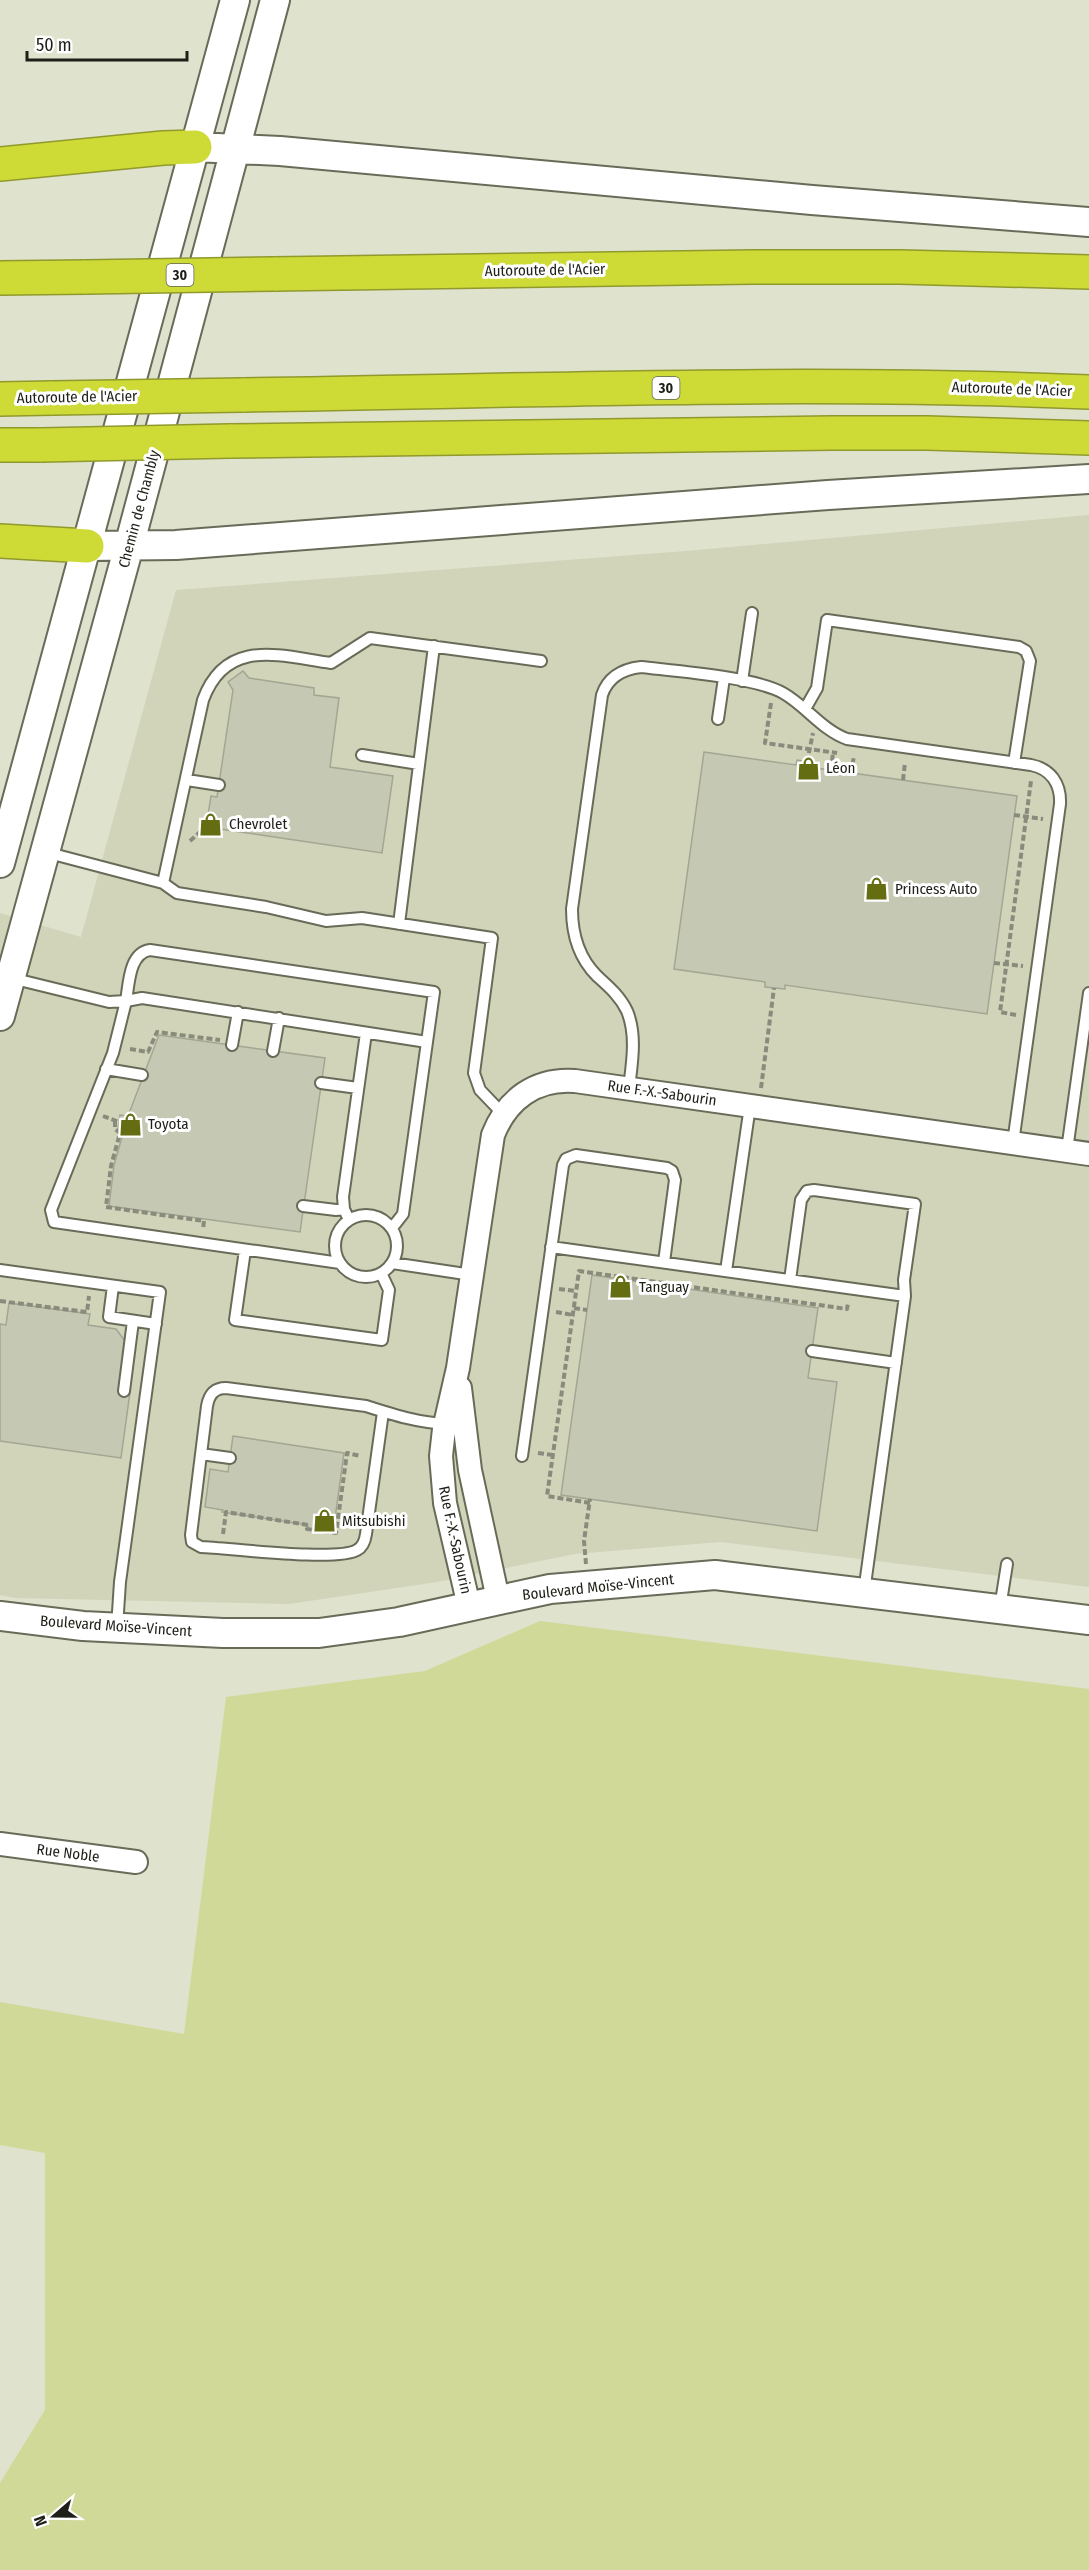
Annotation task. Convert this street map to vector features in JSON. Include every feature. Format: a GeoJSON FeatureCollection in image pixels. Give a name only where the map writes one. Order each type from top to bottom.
{"type":"FeatureCollection","features":[{"type":"Feature","properties":{"kind":"highway"},"geometry":{"type":"LineString","coordinates":[[0,164],[195,147]]}},
{"type":"Feature","properties":{"kind":"highway","name":"Autoroute de l'Acier"},"geometry":{"type":"LineString","coordinates":[[0,278],[785,267],[900,267],[1089,272]]}},
{"type":"Feature","properties":{"kind":"highway","name":"Autoroute de l'Acier"},"geometry":{"type":"LineString","coordinates":[[0,399],[788,387],[905,387],[1089,392]]}},
{"type":"Feature","properties":{"kind":"highway"},"geometry":{"type":"LineString","coordinates":[[0,446],[842,433],[1089,438]]}},
{"type":"Feature","properties":{"kind":"highway"},"geometry":{"type":"LineString","coordinates":[[0,541],[87,546]]}},
{"type":"Feature","properties":{"kind":"street"},"geometry":{"type":"LineString","coordinates":[[45,852],[0,862],[5,823],[87,546],[235,0]]}},
{"type":"Feature","properties":{"kind":"street","name":"Chemin de Chambly"},"geometry":{"type":"LineString","coordinates":[[0,1017],[275,0]]}},
{"type":"Feature","properties":{"kind":"street"},"geometry":{"type":"LineString","coordinates":[[195,147],[235,148],[812,200],[1089,222]]}},
{"type":"Feature","properties":{"kind":"street"},"geometry":{"type":"LineString","coordinates":[[87,546],[176,545],[828,495],[1089,479]]}},
{"type":"Feature","properties":{"kind":"street"},"geometry":{"type":"LineString","coordinates":[[5,823],[45,852]]}},
{"type":"Feature","properties":{"kind":"street","name":"Rue F.-X.-Sabourin"},"geometry":{"type":"LineString","coordinates":[[469,1606],[442,1489],[441,1456],[454,1424],[458,1368],[493,1135],[503,1114],[520,1096],[546,1083],[565,1080],[629,1088],[755,1097],[1013,1143],[1078,1152]]}},
{"type":"Feature","properties":{"kind":"street","name":"Rue F.-X.-Sabourin"},"geometry":{"type":"LineString","coordinates":[[454,1424],[476,1504],[498,1599]]}},
{"type":"Feature","properties":{"kind":"street","name":"Boulevard Moïse-Vincent"},"geometry":{"type":"LineString","coordinates":[[0,1616],[57,1624],[117,1628],[243,1634],[319,1633],[399,1622],[498,1599],[571,1587],[715,1575],[1089,1620]]}},
{"type":"Feature","properties":{"kind":"street","name":"Rue Noble"},"geometry":{"type":"LineString","coordinates":[[0,1844],[136,1862]]}},
{"type":"Feature","properties":{"kind":"lane"},"geometry":{"type":"LineString","coordinates":[[742,681],[752,613]]}},
{"type":"Feature","properties":{"kind":"lane"},"geometry":{"type":"LineString","coordinates":[[805,709],[818,688],[826,620],[1019,647],[1026,651],[1030,661],[1014,763]]}},
{"type":"Feature","properties":{"kind":"lane"},"geometry":{"type":"LineString","coordinates":[[163,883],[205,693],[218,672],[236,659],[252,655],[274,655],[331,663],[370,638],[541,661]]}},
{"type":"Feature","properties":{"kind":"lane"},"geometry":{"type":"LineString","coordinates":[[399,924],[434,646]]}},
{"type":"Feature","properties":{"kind":"lane"},"geometry":{"type":"LineString","coordinates":[[629,1088],[633,1050],[629,1017],[620,1000],[584,958],[575,936],[572,915],[602,695],[606,685],[617,675],[634,668],[724,678],[773,688],[805,709],[830,730],[847,739],[1037,766],[1055,781],[1060,798],[1013,1143]]}},
{"type":"Feature","properties":{"kind":"lane"},"geometry":{"type":"LineString","coordinates":[[718,719],[724,678]]}},
{"type":"Feature","properties":{"kind":"lane"},"geometry":{"type":"LineString","coordinates":[[362,755],[419,764]]}},
{"type":"Feature","properties":{"kind":"lane"},"geometry":{"type":"LineString","coordinates":[[187,780],[219,785]]}},
{"type":"Feature","properties":{"kind":"lane"},"geometry":{"type":"LineString","coordinates":[[45,852],[163,883],[177,893],[266,907],[326,921],[362,918],[492,938],[474,1073],[480,1089],[503,1114]]}},
{"type":"Feature","properties":{"kind":"lane"},"geometry":{"type":"LineString","coordinates":[[340,1263],[60,1224],[52,1219],[51,1210],[113,1053],[134,961],[142,953],[150,950],[434,992],[403,1214],[392,1228]]}},
{"type":"Feature","properties":{"kind":"lane"},"geometry":{"type":"LineString","coordinates":[[10,978],[109,1002],[142,998],[427,1042]]}},
{"type":"Feature","properties":{"kind":"lane"},"geometry":{"type":"LineString","coordinates":[[1078,1152],[1089,993]]}},
{"type":"Feature","properties":{"kind":"lane"},"geometry":{"type":"LineString","coordinates":[[232,1045],[238,1012]]}},
{"type":"Feature","properties":{"kind":"lane"},"geometry":{"type":"LineString","coordinates":[[273,1051],[279,1018]]}},
{"type":"Feature","properties":{"kind":"lane"},"geometry":{"type":"LineString","coordinates":[[349,1220],[344,1209],[343,1197],[366,1034]]}},
{"type":"Feature","properties":{"kind":"lane"},"geometry":{"type":"LineString","coordinates":[[106,1069],[141,1075]]}},
{"type":"Feature","properties":{"kind":"lane"},"geometry":{"type":"LineString","coordinates":[[321,1083],[358,1088]]}},
{"type":"Feature","properties":{"kind":"lane"},"geometry":{"type":"LineString","coordinates":[[726,1271],[755,1097]]}},
{"type":"Feature","properties":{"kind":"lane"},"geometry":{"type":"LineString","coordinates":[[522,1456],[563,1165],[569,1157],[576,1155],[667,1168],[672,1171],[675,1180],[664,1262]]}},
{"type":"Feature","properties":{"kind":"lane"},"geometry":{"type":"LineString","coordinates":[[790,1280],[801,1200],[807,1191],[814,1190],[915,1204],[904,1280],[905,1296],[864,1592]]}},
{"type":"Feature","properties":{"kind":"lane"},"geometry":{"type":"LineString","coordinates":[[303,1206],[344,1209]]}},
{"type":"Feature","properties":{"kind":"lane"},"geometry":{"type":"LineString","coordinates":[[359,1215],[375,1216],[392,1228],[398,1249],[392,1263],[381,1274],[362,1277],[347,1271],[340,1263],[335,1242],[338,1232],[349,1220],[359,1215]]}},
{"type":"Feature","properties":{"kind":"lane"},"geometry":{"type":"LineString","coordinates":[[551,1247],[905,1296]]}},
{"type":"Feature","properties":{"kind":"lane"},"geometry":{"type":"LineString","coordinates":[[245,1250],[235,1320],[382,1340],[389,1290],[381,1274]]}},
{"type":"Feature","properties":{"kind":"lane"},"geometry":{"type":"LineString","coordinates":[[392,1263],[472,1275]]}},
{"type":"Feature","properties":{"kind":"lane"},"geometry":{"type":"LineString","coordinates":[[0,1270],[160,1292],[120,1582],[117,1628]]}},
{"type":"Feature","properties":{"kind":"lane"},"geometry":{"type":"LineString","coordinates":[[113,1286],[109,1317],[156,1324]]}},
{"type":"Feature","properties":{"kind":"lane"},"geometry":{"type":"LineString","coordinates":[[124,1391],[134,1321]]}},
{"type":"Feature","properties":{"kind":"lane"},"geometry":{"type":"LineString","coordinates":[[812,1351],[896,1363]]}},
{"type":"Feature","properties":{"kind":"lane"},"geometry":{"type":"LineString","coordinates":[[383,1412],[366,1534],[360,1548],[350,1553],[328,1555],[194,1545],[191,1535],[208,1399],[213,1392],[221,1388],[366,1406],[408,1420],[454,1424]]}},
{"type":"Feature","properties":{"kind":"lane"},"geometry":{"type":"LineString","coordinates":[[201,1454],[230,1458]]}},
{"type":"Feature","properties":{"kind":"lane"},"geometry":{"type":"LineString","coordinates":[[1000,1609],[1007,1564]]}},
{"type":"Feature","properties":{"kind":"path"},"geometry":{"type":"LineString","coordinates":[[773,688],[765,743],[864,758]]}},
{"type":"Feature","properties":{"kind":"path"},"geometry":{"type":"LineString","coordinates":[[807,762],[810,737]]}},
{"type":"Feature","properties":{"kind":"path"},"geometry":{"type":"LineString","coordinates":[[831,770],[833,753]]}},
{"type":"Feature","properties":{"kind":"path"},"geometry":{"type":"LineString","coordinates":[[851,773],[854,756]]}},
{"type":"Feature","properties":{"kind":"path"},"geometry":{"type":"LineString","coordinates":[[895,762],[917,765]]}},
{"type":"Feature","properties":{"kind":"path"},"geometry":{"type":"LineString","coordinates":[[903,780],[905,763]]}},
{"type":"Feature","properties":{"kind":"path"},"geometry":{"type":"LineString","coordinates":[[1000,1012],[1033,782],[1021,780]]}},
{"type":"Feature","properties":{"kind":"path"},"geometry":{"type":"LineString","coordinates":[[1014,815],[1028,817]]}},
{"type":"Feature","properties":{"kind":"path"},"geometry":{"type":"LineString","coordinates":[[190,841],[202,830]]}},
{"type":"Feature","properties":{"kind":"path"},"geometry":{"type":"LineString","coordinates":[[994,963],[1006,964]]}},
{"type":"Feature","properties":{"kind":"path"},"geometry":{"type":"LineString","coordinates":[[755,1097],[774,988]]}},
{"type":"Feature","properties":{"kind":"path"},"geometry":{"type":"LineString","coordinates":[[129,1049],[148,1052],[158,1032],[220,1041],[222,1031]]}},
{"type":"Feature","properties":{"kind":"path"},"geometry":{"type":"LineString","coordinates":[[102,1115],[117,1121],[115,1129],[120,1133],[111,1166],[106,1207],[204,1221],[202,1231]]}},
{"type":"Feature","properties":{"kind":"path"},"geometry":{"type":"LineString","coordinates":[[587,1572],[584,1540],[590,1501],[547,1496],[579,1271],[847,1309]]}},
{"type":"Feature","properties":{"kind":"path"},"geometry":{"type":"LineString","coordinates":[[0,1301],[87,1312],[89,1294]]}},
{"type":"Feature","properties":{"kind":"path"},"geometry":{"type":"LineString","coordinates":[[574,1308],[587,1310]]}},
{"type":"Feature","properties":{"kind":"path"},"geometry":{"type":"LineString","coordinates":[[223,1534],[226,1512],[308,1525],[307,1529],[336,1533],[347,1454],[366,1456]]}},
{"type":"Feature","properties":{"kind":"shaded area"},"geometry":{"type":"Polygon","coordinates":[[[1089,515],[1089,1587],[720,1542],[575,1554],[437,1582],[289,1604],[15,1598],[0,1595],[0,913],[81,937],[176,590],[686,551],[1089,515]]]}},
{"type":"Feature","properties":{"kind":"green space"},"geometry":{"type":"Polygon","coordinates":[[[540,1621],[1089,1689],[1089,2570],[0,2570],[0,2483],[45,2410],[45,2153],[0,2145],[0,2002],[184,2034],[226,1697],[425,1671],[540,1621]]]}},
{"type":"Feature","properties":{"kind":"building"},"geometry":{"type":"Polygon","coordinates":[[[243,671],[249,678],[314,688],[314,695],[339,698],[330,767],[393,776],[382,853],[213,828],[205,834],[200,827],[207,821],[211,796],[217,797],[233,690],[228,682],[243,671]]]}},
{"type":"Feature","properties":{"kind":"building"},"geometry":{"type":"Polygon","coordinates":[[[704,752],[796,765],[797,760],[816,763],[816,768],[1017,796],[987,1014],[785,985],[785,989],[765,987],[765,982],[674,969],[704,752]]]}},
{"type":"Feature","properties":{"kind":"building"},"geometry":{"type":"Polygon","coordinates":[[[159,1035],[325,1058],[300,1232],[109,1206],[114,1165],[124,1130],[118,1129],[120,1115],[128,1116],[159,1035]]]}},
{"type":"Feature","properties":{"kind":"building"},"geometry":{"type":"Polygon","coordinates":[[[592,1275],[818,1308],[808,1378],[837,1382],[817,1531],[561,1495],[592,1275]]]}},
{"type":"Feature","properties":{"kind":"building"},"geometry":{"type":"Polygon","coordinates":[[[9,1303],[90,1314],[88,1325],[116,1329],[125,1341],[119,1391],[130,1392],[121,1458],[0,1441],[0,1324],[6,1325],[9,1303]]]}},
{"type":"Feature","properties":{"kind":"building"},"geometry":{"type":"Polygon","coordinates":[[[233,1436],[344,1453],[333,1533],[307,1529],[308,1525],[222,1512],[223,1510],[205,1507],[210,1469],[228,1472],[233,1436]]]}},
{"type":"Feature","properties":{"kind":"place","name":"Léon"},"geometry":{"type":"Point","coordinates":[808,768]}},
{"type":"Feature","properties":{"kind":"place","name":"Chevrolet"},"geometry":{"type":"Point","coordinates":[211,824]}},
{"type":"Feature","properties":{"kind":"place","name":"Princess Auto"},"geometry":{"type":"Point","coordinates":[877,889]}},
{"type":"Feature","properties":{"kind":"place","name":"Toyota"},"geometry":{"type":"Point","coordinates":[130,1124]}},
{"type":"Feature","properties":{"kind":"place","name":"Tanguay"},"geometry":{"type":"Point","coordinates":[621,1287]}},
{"type":"Feature","properties":{"kind":"place","name":"Mitsubishi"},"geometry":{"type":"Point","coordinates":[324,1521]}}]}
